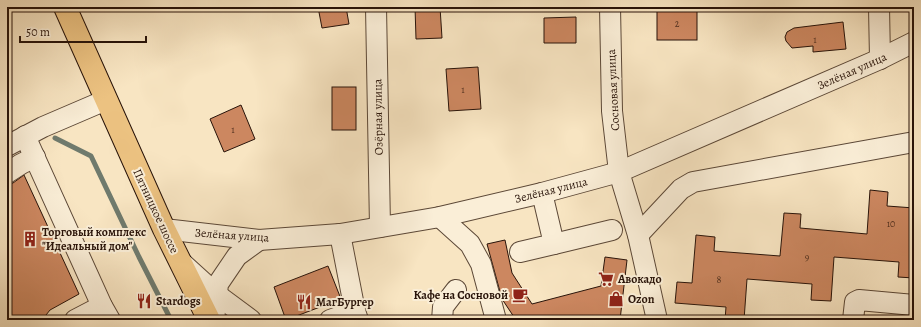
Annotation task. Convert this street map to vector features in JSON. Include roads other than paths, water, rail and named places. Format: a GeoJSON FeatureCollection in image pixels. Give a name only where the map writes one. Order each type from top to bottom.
{"type":"FeatureCollection","features":[{"type":"Feature","properties":{"kind":"main road","name":"Пятницкое шоссе"},"geometry":{"type":"LineString","coordinates":[[64,7],[164,229],[209,320]]}},
{"type":"Feature","properties":{"kind":"street","name":"Озёрная улица"},"geometry":{"type":"LineString","coordinates":[[376,7],[380,227]]}},
{"type":"Feature","properties":{"kind":"street","name":"Сосновая улица"},"geometry":{"type":"LineString","coordinates":[[610,7],[612,111],[619,172],[638,235],[657,320]]}},
{"type":"Feature","properties":{"kind":"street"},"geometry":{"type":"LineString","coordinates":[[879,7],[880,59]]}},
{"type":"Feature","properties":{"kind":"street","name":"Зелёная улица"},"geometry":{"type":"LineString","coordinates":[[164,229],[259,240],[340,234],[440,217],[542,193],[619,172],[880,59],[914,42]]}},
{"type":"Feature","properties":{"kind":"street"},"geometry":{"type":"LineString","coordinates":[[7,146],[25,136],[106,100]]}},
{"type":"Feature","properties":{"kind":"street"},"geometry":{"type":"LineString","coordinates":[[25,136],[106,313],[75,320]]}},
{"type":"Feature","properties":{"kind":"street"},"geometry":{"type":"LineString","coordinates":[[638,235],[681,189],[693,182],[914,142]]}},
{"type":"Feature","properties":{"kind":"street"},"geometry":{"type":"LineString","coordinates":[[7,173],[35,157]]}},
{"type":"Feature","properties":{"kind":"street"},"geometry":{"type":"LineString","coordinates":[[542,193],[554,244]]}},
{"type":"Feature","properties":{"kind":"street"},"geometry":{"type":"LineString","coordinates":[[440,217],[470,244],[481,264],[496,320]]}},
{"type":"Feature","properties":{"kind":"street"},"geometry":{"type":"LineString","coordinates":[[520,252],[612,230]]}},
{"type":"Feature","properties":{"kind":"street"},"geometry":{"type":"LineString","coordinates":[[330,320],[357,316],[340,234]]}},
{"type":"Feature","properties":{"kind":"street"},"geometry":{"type":"LineString","coordinates":[[214,320],[218,284],[237,256],[259,240]]}},
{"type":"Feature","properties":{"kind":"street"},"geometry":{"type":"LineString","coordinates":[[179,261],[216,294],[251,320]]}},
{"type":"Feature","properties":{"kind":"street"},"geometry":{"type":"LineString","coordinates":[[442,320],[443,307],[456,290]]}},
{"type":"Feature","properties":{"kind":"street"},"geometry":{"type":"LineString","coordinates":[[853,320],[854,305],[855,302],[859,300],[914,306]]}},
{"type":"Feature","properties":{"kind":"waterway"},"geometry":{"type":"LineString","coordinates":[[55,138],[91,156],[171,320]]}},
{"type":"Feature","properties":{"kind":"place","name":"Торговый комплекс \"Идеальный дом\""},"geometry":{"type":"Point","coordinates":[30,239]}},
{"type":"Feature","properties":{"kind":"place","name":"Авокадо"},"geometry":{"type":"Point","coordinates":[606,279]}},
{"type":"Feature","properties":{"kind":"place","name":"Кафе на Сосновой"},"geometry":{"type":"Point","coordinates":[520,295]}},
{"type":"Feature","properties":{"kind":"place","name":"Ozon"},"geometry":{"type":"Point","coordinates":[616,299]}},
{"type":"Feature","properties":{"kind":"place","name":"Stardogs"},"geometry":{"type":"Point","coordinates":[144,301]}},
{"type":"Feature","properties":{"kind":"place","name":"МагБургер"},"geometry":{"type":"Point","coordinates":[304,302]}}]}
